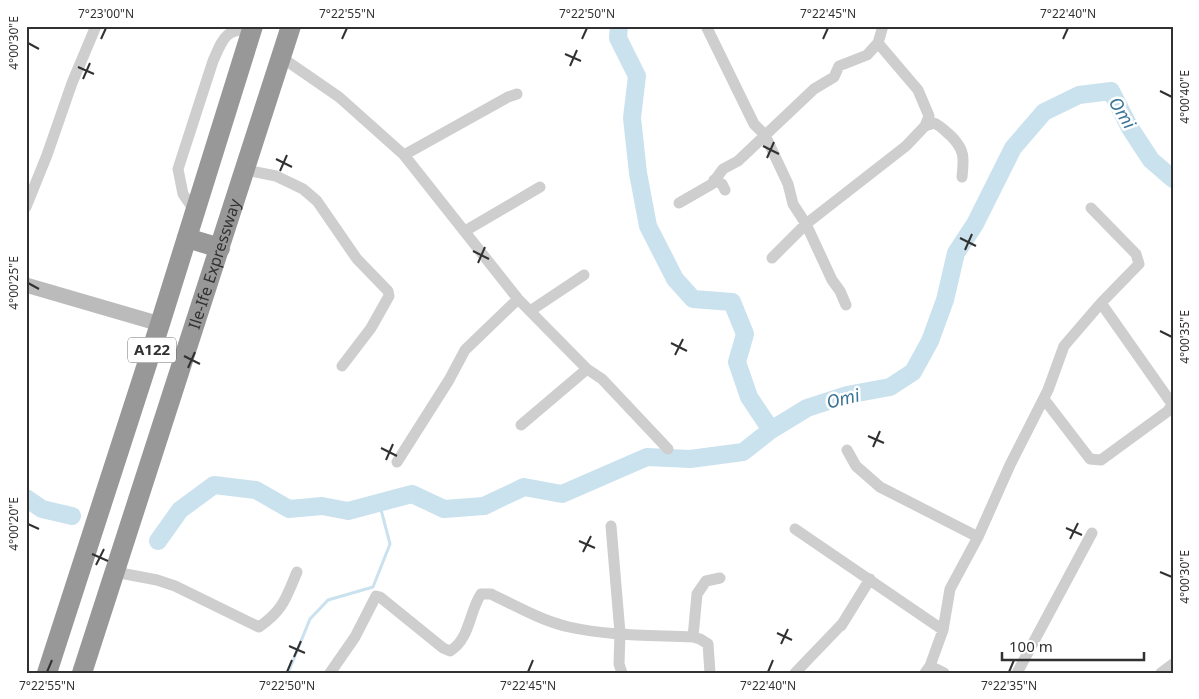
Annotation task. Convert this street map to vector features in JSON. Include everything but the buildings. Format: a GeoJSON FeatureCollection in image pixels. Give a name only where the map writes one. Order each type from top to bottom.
{"type":"FeatureCollection","features":[{"type":"Feature","properties":{"kind":"highway","name":"Ile-Ife Expressway"},"geometry":{"type":"LineString","coordinates":[[82,673],[291,26]]}},
{"type":"Feature","properties":{"kind":"highway","name":"Ile-Ife Expressway"},"geometry":{"type":"LineString","coordinates":[[47,673],[160,324],[252,28]]}},
{"type":"Feature","properties":{"kind":"highway"},"geometry":{"type":"LineString","coordinates":[[187,238],[220,248]]}},
{"type":"Feature","properties":{"kind":"highway"},"geometry":{"type":"LineString","coordinates":[[68,608],[101,610]]}},
{"type":"Feature","properties":{"kind":"street"},"geometry":{"type":"LineString","coordinates":[[26,207],[47,155],[72,83],[96,26]]}},
{"type":"Feature","properties":{"kind":"street"},"geometry":{"type":"LineString","coordinates":[[706,26],[754,124],[765,136],[788,184],[793,204],[806,224],[846,305]]}},
{"type":"Feature","properties":{"kind":"street"},"geometry":{"type":"LineString","coordinates":[[679,203],[712,184],[722,169],[738,161],[814,89],[834,77],[839,66],[868,55],[878,43],[884,26]]}},
{"type":"Feature","properties":{"kind":"street"},"geometry":{"type":"LineString","coordinates":[[194,210],[183,194],[178,170],[220,44],[230,32],[238,29],[252,28]]}},
{"type":"Feature","properties":{"kind":"street"},"geometry":{"type":"LineString","coordinates":[[772,258],[806,224],[906,146],[925,126],[929,116],[918,90],[878,43]]}},
{"type":"Feature","properties":{"kind":"street"},"geometry":{"type":"LineString","coordinates":[[281,57],[339,97],[404,154],[518,299],[587,370],[602,379],[668,449]]}},
{"type":"Feature","properties":{"kind":"street"},"geometry":{"type":"LineString","coordinates":[[404,154],[508,97],[517,94]]}},
{"type":"Feature","properties":{"kind":"street"},"geometry":{"type":"LineString","coordinates":[[925,126],[934,123],[940,126],[960,146],[964,159],[962,177]]}},
{"type":"Feature","properties":{"kind":"street"},"geometry":{"type":"LineString","coordinates":[[246,170],[276,176],[303,189],[317,201],[358,258],[388,291],[389,296],[371,328],[342,366]]}},
{"type":"Feature","properties":{"kind":"street"},"geometry":{"type":"LineString","coordinates":[[714,180],[722,184],[726,190]]}},
{"type":"Feature","properties":{"kind":"street"},"geometry":{"type":"LineString","coordinates":[[465,231],[540,187]]}},
{"type":"Feature","properties":{"kind":"street"},"geometry":{"type":"LineString","coordinates":[[944,673],[928,669],[942,630],[950,589],[978,537],[1010,465],[1044,399],[1064,346],[1100,303],[1139,264],[1136,254],[1091,208]]}},
{"type":"Feature","properties":{"kind":"street"},"geometry":{"type":"LineString","coordinates":[[530,311],[584,275]]}},
{"type":"Feature","properties":{"kind":"street"},"geometry":{"type":"LineString","coordinates":[[26,285],[160,324]]}},
{"type":"Feature","properties":{"kind":"street"},"geometry":{"type":"LineString","coordinates":[[397,462],[449,380],[465,350],[518,299]]}},
{"type":"Feature","properties":{"kind":"street"},"geometry":{"type":"LineString","coordinates":[[1044,399],[1090,459],[1101,460],[1168,411],[1172,404],[1100,303]]}},
{"type":"Feature","properties":{"kind":"street"},"geometry":{"type":"LineString","coordinates":[[521,425],[587,370]]}},
{"type":"Feature","properties":{"kind":"street"},"geometry":{"type":"LineString","coordinates":[[847,450],[856,466],[880,487],[978,537]]}},
{"type":"Feature","properties":{"kind":"street"},"geometry":{"type":"LineString","coordinates":[[611,526],[620,633],[619,664],[622,673]]}},
{"type":"Feature","properties":{"kind":"street"},"geometry":{"type":"LineString","coordinates":[[795,530],[870,579],[942,630]]}},
{"type":"Feature","properties":{"kind":"street"},"geometry":{"type":"LineString","coordinates":[[1017,673],[1092,533]]}},
{"type":"Feature","properties":{"kind":"street"},"geometry":{"type":"LineString","coordinates":[[115,572],[157,580],[175,586],[259,627],[270,620],[282,607],[297,572]]}},
{"type":"Feature","properties":{"kind":"street"},"geometry":{"type":"LineString","coordinates":[[693,637],[698,594],[706,581],[720,578]]}},
{"type":"Feature","properties":{"kind":"street"},"geometry":{"type":"LineString","coordinates":[[795,673],[841,625],[870,579]]}},
{"type":"Feature","properties":{"kind":"street"},"geometry":{"type":"LineString","coordinates":[[331,672],[355,637],[376,596],[380,597],[443,648],[450,651],[458,646],[481,594],[491,594],[570,627],[620,633],[693,637],[708,644],[710,673]]}},
{"type":"Feature","properties":{"kind":"street"},"geometry":{"type":"LineString","coordinates":[[1161,673],[1173,664]]}},
{"type":"Feature","properties":{"kind":"waterway","name":"Omi"},"geometry":{"type":"LineString","coordinates":[[619,26],[618,38],[637,76],[632,118],[638,173],[648,226],[675,279],[693,299],[732,302],[745,334],[737,362],[749,397],[771,430]]}},
{"type":"Feature","properties":{"kind":"waterway"},"geometry":{"type":"LineString","coordinates":[[158,541],[180,510],[214,485],[256,490],[289,509],[322,506],[348,511],[412,494],[444,509],[484,506],[524,487],[562,494],[647,457],[690,459],[743,452],[771,430],[807,408],[847,395],[890,387],[913,372],[930,341],[945,300],[956,253],[975,224],[1013,148],[1044,112],[1079,95],[1111,91],[1130,128],[1151,160],[1173,179]]}},
{"type":"Feature","properties":{"kind":"waterway"},"geometry":{"type":"LineString","coordinates":[[26,498],[42,509],[72,516]]}},
{"type":"Feature","properties":{"kind":"waterway"},"geometry":{"type":"LineString","coordinates":[[288,673],[310,619],[328,600],[373,587],[390,544],[379,502]]}}]}
